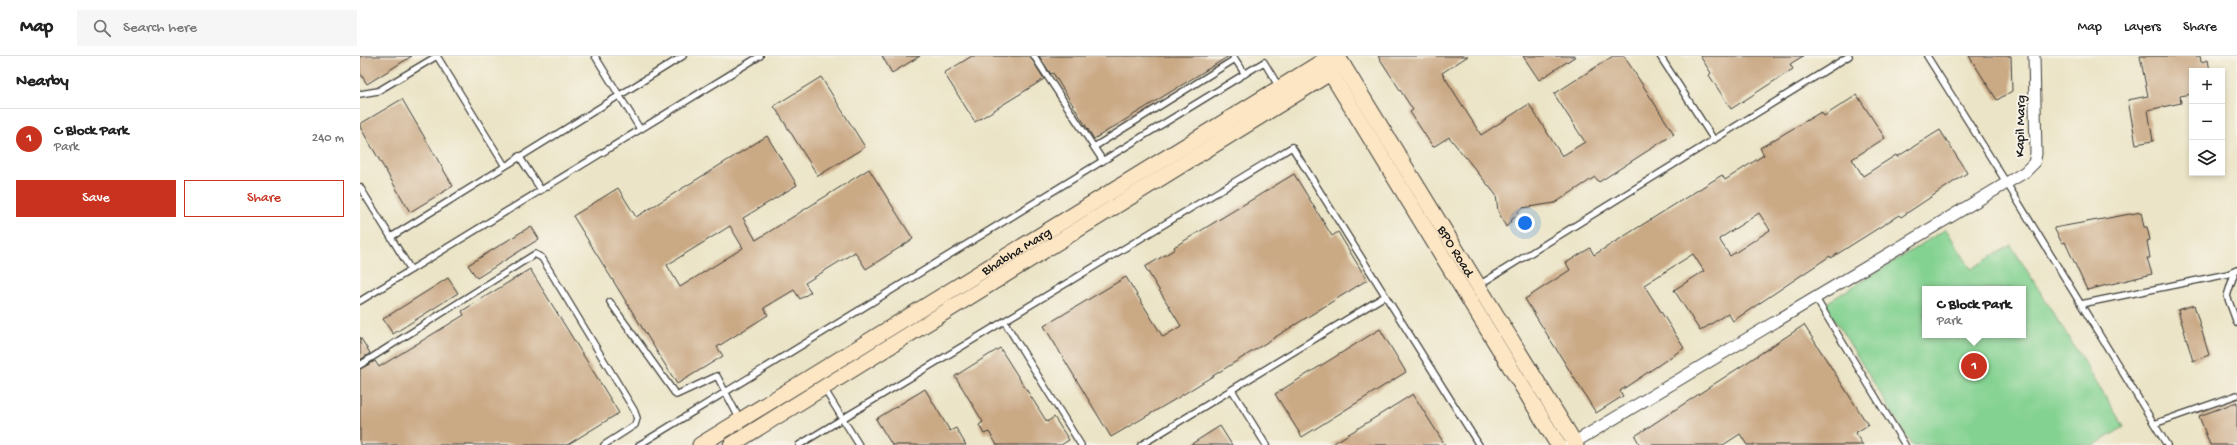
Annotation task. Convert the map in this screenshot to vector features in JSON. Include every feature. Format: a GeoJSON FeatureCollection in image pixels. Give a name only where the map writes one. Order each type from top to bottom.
{"type":"FeatureCollection","features":[{"type":"Feature","properties":{"kind":"street","name":"Kapil Marg"},"geometry":{"type":"LineString","coordinates":[[1573,444],[1814,297],[2025,172],[2034,163],[2035,159],[2034,56]]}},
{"type":"Feature","properties":{"kind":"street","name":"Bhabha Marg"},"geometry":{"type":"LineString","coordinates":[[700,445],[1279,88],[1331,61]]}},
{"type":"Feature","properties":{"kind":"street","name":"Bhabha Marg"},"geometry":{"type":"LineString","coordinates":[[731,445],[823,388],[1331,61]]}},
{"type":"Feature","properties":{"kind":"street","name":"BPO Road"},"geometry":{"type":"LineString","coordinates":[[1331,61],[1478,286],[1573,444]]}},
{"type":"Feature","properties":{"kind":"street","name":"BPO Road"},"geometry":{"type":"LineString","coordinates":[[1331,61],[1466,294],[1558,445]]}},
{"type":"Feature","properties":{"kind":"lane"},"geometry":{"type":"LineString","coordinates":[[360,94],[378,91],[437,56],[505,166]]}},
{"type":"Feature","properties":{"kind":"lane"},"geometry":{"type":"LineString","coordinates":[[594,56],[640,129]]}},
{"type":"Feature","properties":{"kind":"lane"},"geometry":{"type":"LineString","coordinates":[[391,237],[519,156],[683,56]]}},
{"type":"Feature","properties":{"kind":"lane"},"geometry":{"type":"LineString","coordinates":[[360,301],[760,56]]}},
{"type":"Feature","properties":{"kind":"lane"},"geometry":{"type":"LineString","coordinates":[[1034,56],[1103,161]]}},
{"type":"Feature","properties":{"kind":"lane"},"geometry":{"type":"LineString","coordinates":[[1660,56],[1714,140]]}},
{"type":"Feature","properties":{"kind":"lane"},"geometry":{"type":"LineString","coordinates":[[1466,294],[1849,56]]}},
{"type":"Feature","properties":{"kind":"lane"},"geometry":{"type":"LineString","coordinates":[[1927,56],[2167,445]]}},
{"type":"Feature","properties":{"kind":"lane"},"geometry":{"type":"LineString","coordinates":[[1094,147],[1234,58],[1245,74]]}},
{"type":"Feature","properties":{"kind":"lane"},"geometry":{"type":"LineString","coordinates":[[639,445],[1264,62],[1279,88]]}},
{"type":"Feature","properties":{"kind":"lane"},"geometry":{"type":"LineString","coordinates":[[799,445],[1292,147],[1478,445]]}},
{"type":"Feature","properties":{"kind":"lane"},"geometry":{"type":"LineString","coordinates":[[519,156],[541,190]]}},
{"type":"Feature","properties":{"kind":"lane"},"geometry":{"type":"LineString","coordinates":[[360,186],[411,270]]}},
{"type":"Feature","properties":{"kind":"lane"},"geometry":{"type":"LineString","coordinates":[[360,365],[535,254],[542,258],[636,414],[637,418],[635,425],[604,445]]}},
{"type":"Feature","properties":{"kind":"lane"},"geometry":{"type":"LineString","coordinates":[[2081,304],[2236,271],[2228,296],[2237,323]]}},
{"type":"Feature","properties":{"kind":"lane"},"geometry":{"type":"LineString","coordinates":[[1141,445],[1385,296]]}},
{"type":"Feature","properties":{"kind":"lane"},"geometry":{"type":"LineString","coordinates":[[1814,297],[1905,445]]}},
{"type":"Feature","properties":{"kind":"lane"},"geometry":{"type":"LineString","coordinates":[[610,302],[676,395],[717,376],[740,420]]}},
{"type":"Feature","properties":{"kind":"lane"},"geometry":{"type":"LineString","coordinates":[[1004,321],[1081,445]]}},
{"type":"Feature","properties":{"kind":"lane"},"geometry":{"type":"LineString","coordinates":[[815,374],[859,445]]}},
{"type":"Feature","properties":{"kind":"lane"},"geometry":{"type":"LineString","coordinates":[[1232,390],[1266,445]]}},
{"type":"Feature","properties":{"kind":"lane"},"geometry":{"type":"LineString","coordinates":[[2154,424],[2237,395]]}},
{"type":"Feature","properties":{"kind":"green space"},"geometry":{"type":"Polygon","coordinates":[[[1946,229],[1971,269],[2011,245],[2124,427],[2094,445],[1912,445],[1825,304],[1946,229]]]}},
{"type":"Feature","properties":{"kind":"building"},"geometry":{"type":"Polygon","coordinates":[[[360,56],[412,56],[367,84],[360,73],[360,56]]]}},
{"type":"Feature","properties":{"kind":"building"},"geometry":{"type":"Polygon","coordinates":[[[882,56],[920,56],[892,73],[882,56]]]}},
{"type":"Feature","properties":{"kind":"building"},"geometry":{"type":"Polygon","coordinates":[[[972,56],[1030,56],[1044,79],[975,122],[944,73],[972,56]]]}},
{"type":"Feature","properties":{"kind":"building"},"geometry":{"type":"Polygon","coordinates":[[[1039,56],[1229,56],[1094,139],[1053,73],[1051,74],[1039,56]]]}},
{"type":"Feature","properties":{"kind":"building"},"geometry":{"type":"Polygon","coordinates":[[[1378,56],[1468,56],[1442,73],[1481,135],[1529,104],[1562,156],[1585,142],[1554,94],[1613,56],[1624,56],[1674,134],[1599,182],[1595,177],[1555,203],[1522,208],[1506,227],[1498,211],[1496,195],[1449,137],[1433,147],[1410,112],[1413,110],[1378,56]]]}},
{"type":"Feature","properties":{"kind":"building"},"geometry":{"type":"Polygon","coordinates":[[[1523,56],[1576,56],[1539,80],[1523,56]]]}},
{"type":"Feature","properties":{"kind":"building"},"geometry":{"type":"Polygon","coordinates":[[[1700,56],[1803,56],[1790,64],[1793,69],[1731,109],[1709,75],[1711,73],[1700,56]]]}},
{"type":"Feature","properties":{"kind":"building"},"geometry":{"type":"Polygon","coordinates":[[[1969,56],[2011,56],[2012,91],[1997,100],[1969,56]]]}},
{"type":"Feature","properties":{"kind":"building"},"geometry":{"type":"Polygon","coordinates":[[[2140,56],[2200,56],[2201,62],[2208,60],[2209,68],[2189,68],[2189,94],[2180,96],[2181,103],[2148,110],[2153,141],[2136,144],[2128,100],[2148,96],[2140,56]]]}},
{"type":"Feature","properties":{"kind":"building"},"geometry":{"type":"Polygon","coordinates":[[[821,77],[865,147],[818,176],[774,106],[821,77]]]}},
{"type":"Feature","properties":{"kind":"building"},"geometry":{"type":"Polygon","coordinates":[[[1857,95],[1885,138],[1852,159],[1863,176],[1940,130],[1967,173],[1901,217],[1899,215],[1831,258],[1830,256],[1733,321],[1728,313],[1700,331],[1674,290],[1704,271],[1693,254],[1644,285],[1684,348],[1620,391],[1623,396],[1596,413],[1525,299],[1570,270],[1566,263],[1590,248],[1594,255],[1722,175],[1725,180],[1764,155],[1760,148],[1821,112],[1824,116],[1857,95]],[[1759,213],[1719,239],[1730,256],[1770,230],[1759,213]]]}},
{"type":"Feature","properties":{"kind":"building"},"geometry":{"type":"Polygon","coordinates":[[[402,99],[453,186],[410,212],[360,127],[360,124],[402,99]]]}},
{"type":"Feature","properties":{"kind":"building"},"geometry":{"type":"Polygon","coordinates":[[[767,136],[797,185],[743,218],[756,240],[869,169],[913,239],[866,269],[855,252],[805,283],[811,292],[800,299],[794,290],[764,308],[768,315],[717,347],[723,356],[677,384],[573,216],[618,188],[636,217],[767,136]],[[730,226],[667,265],[680,287],[743,248],[730,226]]]}},
{"type":"Feature","properties":{"kind":"building"},"geometry":{"type":"Polygon","coordinates":[[[1294,174],[1332,236],[1338,232],[1367,280],[1179,397],[1111,437],[1044,326],[1126,277],[1163,337],[1181,326],[1145,267],[1175,249],[1174,247],[1294,174]]]}},
{"type":"Feature","properties":{"kind":"building"},"geometry":{"type":"Polygon","coordinates":[[[2141,212],[2144,227],[2147,227],[2150,240],[2147,241],[2150,258],[2147,258],[2152,274],[2087,290],[2065,242],[2062,243],[2054,228],[2141,212]]]}},
{"type":"Feature","properties":{"kind":"building"},"geometry":{"type":"Polygon","coordinates":[[[531,226],[539,239],[477,278],[468,265],[531,226]]]}},
{"type":"Feature","properties":{"kind":"building"},"geometry":{"type":"Polygon","coordinates":[[[530,269],[619,413],[567,445],[360,445],[360,369],[375,361],[379,367],[464,315],[462,311],[530,269]]]}},
{"type":"Feature","properties":{"kind":"building"},"geometry":{"type":"Polygon","coordinates":[[[448,278],[458,293],[393,334],[383,319],[448,278]]]}},
{"type":"Feature","properties":{"kind":"building"},"geometry":{"type":"Polygon","coordinates":[[[2194,305],[2209,355],[2193,361],[2178,310],[2194,305]]]}},
{"type":"Feature","properties":{"kind":"building"},"geometry":{"type":"Polygon","coordinates":[[[1804,325],[1868,425],[1855,433],[1863,445],[1747,445],[1740,434],[1723,445],[1640,445],[1635,436],[1804,325]]]}},
{"type":"Feature","properties":{"kind":"building"},"geometry":{"type":"Polygon","coordinates":[[[1380,329],[1406,372],[1302,437],[1275,394],[1380,329]]]}},
{"type":"Feature","properties":{"kind":"building"},"geometry":{"type":"Polygon","coordinates":[[[360,337],[370,353],[360,360],[360,337]]]}},
{"type":"Feature","properties":{"kind":"building"},"geometry":{"type":"Polygon","coordinates":[[[1000,348],[1047,422],[1054,417],[1069,440],[1061,445],[997,445],[989,432],[984,434],[979,425],[983,422],[955,376],[1000,348]]]}},
{"type":"Feature","properties":{"kind":"building"},"geometry":{"type":"Polygon","coordinates":[[[925,389],[950,431],[956,428],[966,445],[892,445],[876,419],[925,389]]]}},
{"type":"Feature","properties":{"kind":"building"},"geometry":{"type":"Polygon","coordinates":[[[1413,394],[1445,445],[1331,445],[1413,394]]]}},
{"type":"Feature","properties":{"kind":"building"},"geometry":{"type":"Polygon","coordinates":[[[2237,402],[2237,445],[2210,445],[2199,416],[2237,402]]]}},
{"type":"Feature","properties":{"kind":"building"},"geometry":{"type":"Polygon","coordinates":[[[1220,426],[1232,445],[1190,445],[1220,426]]]}},
{"type":"Feature","properties":{"kind":"place","name":"C Block Park"},"geometry":{"type":"Point","coordinates":[1974,366]}}]}
